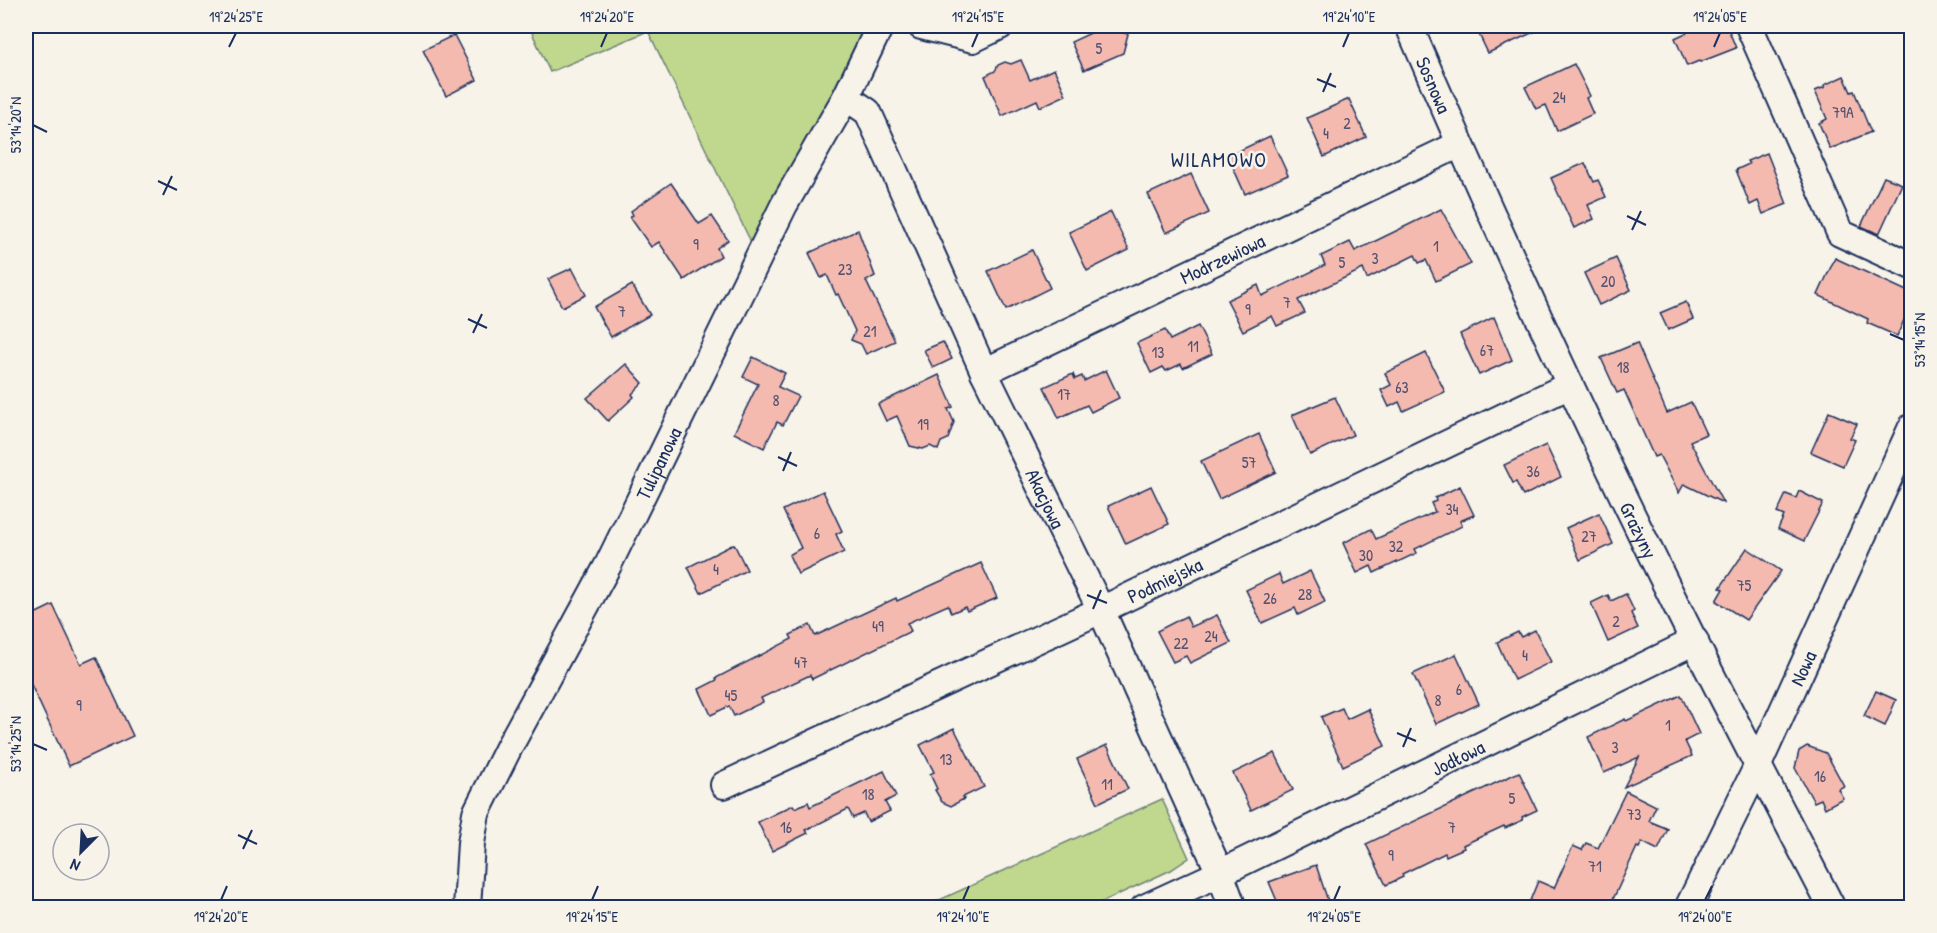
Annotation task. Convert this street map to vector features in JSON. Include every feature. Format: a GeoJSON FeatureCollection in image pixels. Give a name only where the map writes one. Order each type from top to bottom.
{"type":"FeatureCollection","features":[{"type":"Feature","properties":{"kind":"street","name":"Tulipanowa"},"geometry":{"type":"LineString","coordinates":[[467,908],[471,843],[476,813],[509,747],[608,565],[784,205],[846,97],[880,26]]}},
{"type":"Feature","properties":{"kind":"street"},"geometry":{"type":"LineString","coordinates":[[921,26],[973,39],[1000,26]]}},
{"type":"Feature","properties":{"kind":"street","name":"Sosnowa"},"geometry":{"type":"LineString","coordinates":[[1409,26],[1460,144]]}},
{"type":"Feature","properties":{"kind":"street"},"geometry":{"type":"LineString","coordinates":[[1749,26],[1840,233],[1911,266]]}},
{"type":"Feature","properties":{"kind":"street","name":"Akacjowa"},"geometry":{"type":"LineString","coordinates":[[846,97],[868,112],[984,372],[1101,610],[1220,873],[1233,908]]}},
{"type":"Feature","properties":{"kind":"street","name":"Modrzewiowa"},"geometry":{"type":"LineString","coordinates":[[984,372],[1460,144]]}},
{"type":"Feature","properties":{"kind":"street","name":"Grażyny"},"geometry":{"type":"LineString","coordinates":[[1460,144],[1570,385],[1695,641],[1832,908]]}},
{"type":"Feature","properties":{"kind":"street","name":"Podmiejska"},"geometry":{"type":"LineString","coordinates":[[724,785],[1101,610],[1570,385]]}},
{"type":"Feature","properties":{"kind":"street","name":"Nowa"},"geometry":{"type":"LineString","coordinates":[[1688,908],[1758,765],[1911,427]]}},
{"type":"Feature","properties":{"kind":"street","name":"Jodłowa"},"geometry":{"type":"LineString","coordinates":[[1144,908],[1695,641]]}},
{"type":"Feature","properties":{"kind":"green space"},"geometry":{"type":"Polygon","coordinates":[[[529,26],[875,26],[751,242],[648,31],[550,72],[529,26]]]}},
{"type":"Feature","properties":{"kind":"green space"},"geometry":{"type":"Polygon","coordinates":[[[1162,799],[1189,858],[1171,870],[1091,907],[927,908],[926,906],[1162,799]]]}},
{"type":"Feature","properties":{"kind":"building"},"geometry":{"type":"Polygon","coordinates":[[[1091,26],[1115,26],[1117,31],[1128,34],[1123,53],[1084,70],[1071,42],[1095,31],[1091,26]]]}},
{"type":"Feature","properties":{"kind":"building"},"geometry":{"type":"Polygon","coordinates":[[[1475,26],[1547,26],[1488,53],[1475,26]]]}},
{"type":"Feature","properties":{"kind":"building"},"geometry":{"type":"Polygon","coordinates":[[[1685,26],[1727,26],[1736,48],[1687,66],[1675,38],[1688,32],[1685,26]]]}},
{"type":"Feature","properties":{"kind":"building"},"geometry":{"type":"Polygon","coordinates":[[[454,35],[477,80],[446,96],[423,50],[454,35]]]}},
{"type":"Feature","properties":{"kind":"building"},"geometry":{"type":"Polygon","coordinates":[[[1021,60],[1030,80],[1054,69],[1066,95],[1040,107],[1037,100],[1002,116],[985,76],[995,71],[998,65],[1021,60]]]}},
{"type":"Feature","properties":{"kind":"building"},"geometry":{"type":"Polygon","coordinates":[[[1574,64],[1590,96],[1586,98],[1593,114],[1557,131],[1546,105],[1536,109],[1525,87],[1574,64]]]}},
{"type":"Feature","properties":{"kind":"building"},"geometry":{"type":"Polygon","coordinates":[[[1844,76],[1851,92],[1854,91],[1871,132],[1830,149],[1819,123],[1827,119],[1815,91],[1844,76]]]}},
{"type":"Feature","properties":{"kind":"building"},"geometry":{"type":"Polygon","coordinates":[[[1349,99],[1366,137],[1324,157],[1307,118],[1349,99]]]}},
{"type":"Feature","properties":{"kind":"building"},"geometry":{"type":"Polygon","coordinates":[[[1270,136],[1288,175],[1245,194],[1228,156],[1270,136]]]}},
{"type":"Feature","properties":{"kind":"building"},"geometry":{"type":"Polygon","coordinates":[[[1767,153],[1787,204],[1763,214],[1758,201],[1750,205],[1736,170],[1749,164],[1747,161],[1767,153]]]}},
{"type":"Feature","properties":{"kind":"building"},"geometry":{"type":"Polygon","coordinates":[[[1585,163],[1594,182],[1598,180],[1606,197],[1588,205],[1594,219],[1574,228],[1551,178],[1585,163]]]}},
{"type":"Feature","properties":{"kind":"building"},"geometry":{"type":"Polygon","coordinates":[[[1191,174],[1209,213],[1166,233],[1148,194],[1191,174]]]}},
{"type":"Feature","properties":{"kind":"building"},"geometry":{"type":"Polygon","coordinates":[[[1884,177],[1902,184],[1879,234],[1861,226],[1884,177]]]}},
{"type":"Feature","properties":{"kind":"building"},"geometry":{"type":"Polygon","coordinates":[[[671,183],[699,224],[712,216],[728,240],[717,248],[721,256],[684,280],[659,242],[651,247],[630,217],[633,215],[631,211],[671,183]]]}},
{"type":"Feature","properties":{"kind":"building"},"geometry":{"type":"Polygon","coordinates":[[[1441,209],[1471,264],[1436,281],[1426,260],[1419,263],[1415,255],[1367,279],[1363,269],[1298,300],[1305,313],[1277,326],[1272,316],[1243,331],[1227,300],[1258,285],[1262,296],[1325,265],[1321,256],[1350,242],[1355,251],[1441,209]]]}},
{"type":"Feature","properties":{"kind":"building"},"geometry":{"type":"Polygon","coordinates":[[[1111,212],[1129,250],[1087,271],[1069,232],[1111,212]]]}},
{"type":"Feature","properties":{"kind":"building"},"geometry":{"type":"Polygon","coordinates":[[[858,230],[875,276],[866,281],[895,341],[866,354],[861,344],[851,340],[855,331],[838,294],[836,295],[827,275],[821,278],[809,253],[858,230]]]}},
{"type":"Feature","properties":{"kind":"building"},"geometry":{"type":"Polygon","coordinates":[[[1032,250],[1050,288],[1006,310],[988,271],[1032,250]]]}},
{"type":"Feature","properties":{"kind":"building"},"geometry":{"type":"Polygon","coordinates":[[[1616,258],[1631,290],[1599,305],[1584,273],[1616,258]]]}},
{"type":"Feature","properties":{"kind":"building"},"geometry":{"type":"Polygon","coordinates":[[[1835,258],[1911,293],[1911,304],[1897,336],[1867,323],[1868,319],[1818,295],[1835,258]]]}},
{"type":"Feature","properties":{"kind":"building"},"geometry":{"type":"Polygon","coordinates":[[[572,268],[586,295],[562,307],[548,279],[572,268]]]}},
{"type":"Feature","properties":{"kind":"building"},"geometry":{"type":"Polygon","coordinates":[[[632,285],[650,315],[611,337],[594,307],[632,285]]]}},
{"type":"Feature","properties":{"kind":"building"},"geometry":{"type":"Polygon","coordinates":[[[1686,302],[1693,319],[1668,330],[1660,313],[1686,302]]]}},
{"type":"Feature","properties":{"kind":"building"},"geometry":{"type":"Polygon","coordinates":[[[1494,317],[1512,360],[1479,375],[1460,334],[1494,317]]]}},
{"type":"Feature","properties":{"kind":"building"},"geometry":{"type":"Polygon","coordinates":[[[1198,326],[1212,354],[1183,368],[1181,364],[1166,371],[1163,367],[1151,373],[1137,343],[1165,330],[1170,340],[1198,326]]]}},
{"type":"Feature","properties":{"kind":"building"},"geometry":{"type":"Polygon","coordinates":[[[943,342],[952,359],[933,368],[924,350],[943,342]]]}},
{"type":"Feature","properties":{"kind":"building"},"geometry":{"type":"Polygon","coordinates":[[[1637,343],[1667,413],[1691,402],[1706,434],[1690,441],[1723,503],[1684,484],[1679,493],[1659,455],[1654,457],[1624,390],[1617,393],[1601,358],[1637,343]]]}},
{"type":"Feature","properties":{"kind":"building"},"geometry":{"type":"Polygon","coordinates":[[[1426,353],[1445,392],[1403,411],[1399,402],[1389,407],[1381,390],[1391,385],[1385,373],[1426,353]]]}},
{"type":"Feature","properties":{"kind":"building"},"geometry":{"type":"Polygon","coordinates":[[[753,357],[785,373],[778,387],[798,396],[783,425],[777,422],[764,448],[734,433],[758,384],[743,377],[753,357]]]}},
{"type":"Feature","properties":{"kind":"building"},"geometry":{"type":"Polygon","coordinates":[[[626,364],[643,383],[632,394],[634,397],[608,421],[587,398],[626,364]]]}},
{"type":"Feature","properties":{"kind":"building"},"geometry":{"type":"Polygon","coordinates":[[[1106,370],[1119,398],[1091,412],[1087,405],[1059,418],[1044,387],[1073,374],[1075,379],[1082,376],[1084,381],[1106,370]]]}},
{"type":"Feature","properties":{"kind":"building"},"geometry":{"type":"Polygon","coordinates":[[[939,375],[953,407],[948,409],[954,422],[948,439],[941,442],[938,450],[930,446],[923,449],[910,446],[897,416],[886,421],[878,404],[939,375]]]}},
{"type":"Feature","properties":{"kind":"building"},"geometry":{"type":"Polygon","coordinates":[[[1335,397],[1353,435],[1310,455],[1292,415],[1335,397]]]}},
{"type":"Feature","properties":{"kind":"building"},"geometry":{"type":"Polygon","coordinates":[[[1829,412],[1857,424],[1850,438],[1855,440],[1843,466],[1811,452],[1829,412]]]}},
{"type":"Feature","properties":{"kind":"building"},"geometry":{"type":"Polygon","coordinates":[[[1259,434],[1276,472],[1219,499],[1201,461],[1259,434]]]}},
{"type":"Feature","properties":{"kind":"building"},"geometry":{"type":"Polygon","coordinates":[[[1546,445],[1561,477],[1523,496],[1504,465],[1546,445]]]}},
{"type":"Feature","properties":{"kind":"building"},"geometry":{"type":"Polygon","coordinates":[[[1151,486],[1169,524],[1126,544],[1108,506],[1151,486]]]}},
{"type":"Feature","properties":{"kind":"building"},"geometry":{"type":"Polygon","coordinates":[[[1460,486],[1474,515],[1460,521],[1462,526],[1415,549],[1417,553],[1374,573],[1371,566],[1357,573],[1343,543],[1371,529],[1376,539],[1435,512],[1431,503],[1436,501],[1435,498],[1460,486]]]}},
{"type":"Feature","properties":{"kind":"building"},"geometry":{"type":"Polygon","coordinates":[[[823,491],[842,531],[836,534],[844,552],[798,574],[789,555],[801,548],[783,510],[823,491]]]}},
{"type":"Feature","properties":{"kind":"building"},"geometry":{"type":"Polygon","coordinates":[[[1799,491],[1823,503],[1804,541],[1778,529],[1784,516],[1777,513],[1786,494],[1796,498],[1799,491]]]}},
{"type":"Feature","properties":{"kind":"building"},"geometry":{"type":"Polygon","coordinates":[[[1599,513],[1613,544],[1580,560],[1566,528],[1599,513]]]}},
{"type":"Feature","properties":{"kind":"building"},"geometry":{"type":"Polygon","coordinates":[[[734,544],[747,570],[701,593],[688,567],[734,544]]]}},
{"type":"Feature","properties":{"kind":"building"},"geometry":{"type":"Polygon","coordinates":[[[1747,548],[1781,571],[1746,620],[1716,601],[1723,589],[1720,588],[1747,548]]]}},
{"type":"Feature","properties":{"kind":"building"},"geometry":{"type":"Polygon","coordinates":[[[981,563],[997,598],[967,611],[965,607],[951,613],[948,605],[907,623],[911,631],[812,679],[810,675],[761,698],[763,702],[734,716],[729,706],[711,715],[699,689],[792,639],[790,635],[810,625],[815,636],[896,598],[897,601],[981,563]]]}},
{"type":"Feature","properties":{"kind":"building"},"geometry":{"type":"Polygon","coordinates":[[[1310,571],[1325,602],[1298,615],[1295,608],[1262,623],[1246,590],[1279,574],[1283,584],[1310,571]]]}},
{"type":"Feature","properties":{"kind":"building"},"geometry":{"type":"Polygon","coordinates":[[[1626,594],[1634,611],[1631,613],[1638,628],[1608,642],[1591,603],[1608,595],[1611,601],[1626,594]]]}},
{"type":"Feature","properties":{"kind":"building"},"geometry":{"type":"Polygon","coordinates":[[[53,605],[81,664],[96,657],[133,736],[69,766],[26,674],[26,618],[53,605]]]}},
{"type":"Feature","properties":{"kind":"building"},"geometry":{"type":"Polygon","coordinates":[[[1217,615],[1231,643],[1190,663],[1186,656],[1173,662],[1157,631],[1186,616],[1191,627],[1217,615]]]}},
{"type":"Feature","properties":{"kind":"building"},"geometry":{"type":"Polygon","coordinates":[[[1535,630],[1551,662],[1514,680],[1497,642],[1518,632],[1521,637],[1535,630]]]}},
{"type":"Feature","properties":{"kind":"building"},"geometry":{"type":"Polygon","coordinates":[[[1456,654],[1479,704],[1436,724],[1413,674],[1456,654]]]}},
{"type":"Feature","properties":{"kind":"building"},"geometry":{"type":"Polygon","coordinates":[[[1876,691],[1896,700],[1885,726],[1864,716],[1876,691]]]}},
{"type":"Feature","properties":{"kind":"building"},"geometry":{"type":"Polygon","coordinates":[[[1681,695],[1699,734],[1685,741],[1692,756],[1624,787],[1639,757],[1604,773],[1588,737],[1681,695]]]}},
{"type":"Feature","properties":{"kind":"building"},"geometry":{"type":"Polygon","coordinates":[[[1342,708],[1347,719],[1368,709],[1385,746],[1343,766],[1321,717],[1342,708]]]}},
{"type":"Feature","properties":{"kind":"building"},"geometry":{"type":"Polygon","coordinates":[[[954,728],[984,787],[963,797],[964,799],[951,806],[942,802],[935,790],[937,789],[930,774],[934,772],[920,745],[954,728]]]}},
{"type":"Feature","properties":{"kind":"building"},"geometry":{"type":"Polygon","coordinates":[[[1107,745],[1128,789],[1098,803],[1077,759],[1107,745]]]}},
{"type":"Feature","properties":{"kind":"building"},"geometry":{"type":"Polygon","coordinates":[[[1807,746],[1826,753],[1844,786],[1838,789],[1843,798],[1825,808],[1821,799],[1814,802],[1795,768],[1799,751],[1807,746]]]}},
{"type":"Feature","properties":{"kind":"building"},"geometry":{"type":"Polygon","coordinates":[[[1275,753],[1293,790],[1251,810],[1233,773],[1275,753]]]}},
{"type":"Feature","properties":{"kind":"building"},"geometry":{"type":"Polygon","coordinates":[[[884,771],[896,796],[885,802],[890,811],[868,822],[864,813],[853,818],[848,809],[806,830],[808,833],[772,851],[758,822],[793,805],[795,808],[808,802],[810,807],[884,771]]]}},
{"type":"Feature","properties":{"kind":"building"},"geometry":{"type":"Polygon","coordinates":[[[1519,772],[1537,810],[1522,817],[1523,820],[1463,845],[1464,848],[1446,856],[1445,853],[1402,874],[1403,877],[1386,885],[1366,844],[1519,772]]]}},
{"type":"Feature","properties":{"kind":"building"},"geometry":{"type":"Polygon","coordinates":[[[1626,791],[1656,806],[1649,821],[1668,829],[1658,850],[1642,842],[1639,848],[1637,847],[1609,908],[1527,908],[1538,881],[1554,888],[1573,846],[1582,850],[1586,843],[1598,848],[1626,791]]]}},
{"type":"Feature","properties":{"kind":"building"},"geometry":{"type":"Polygon","coordinates":[[[1316,865],[1328,901],[1310,908],[1280,908],[1269,882],[1316,865]]]}},
{"type":"Feature","properties":{"kind":"district","name":"WILAMOWO"},"geometry":{"type":"Point","coordinates":[1219,159]}}]}
